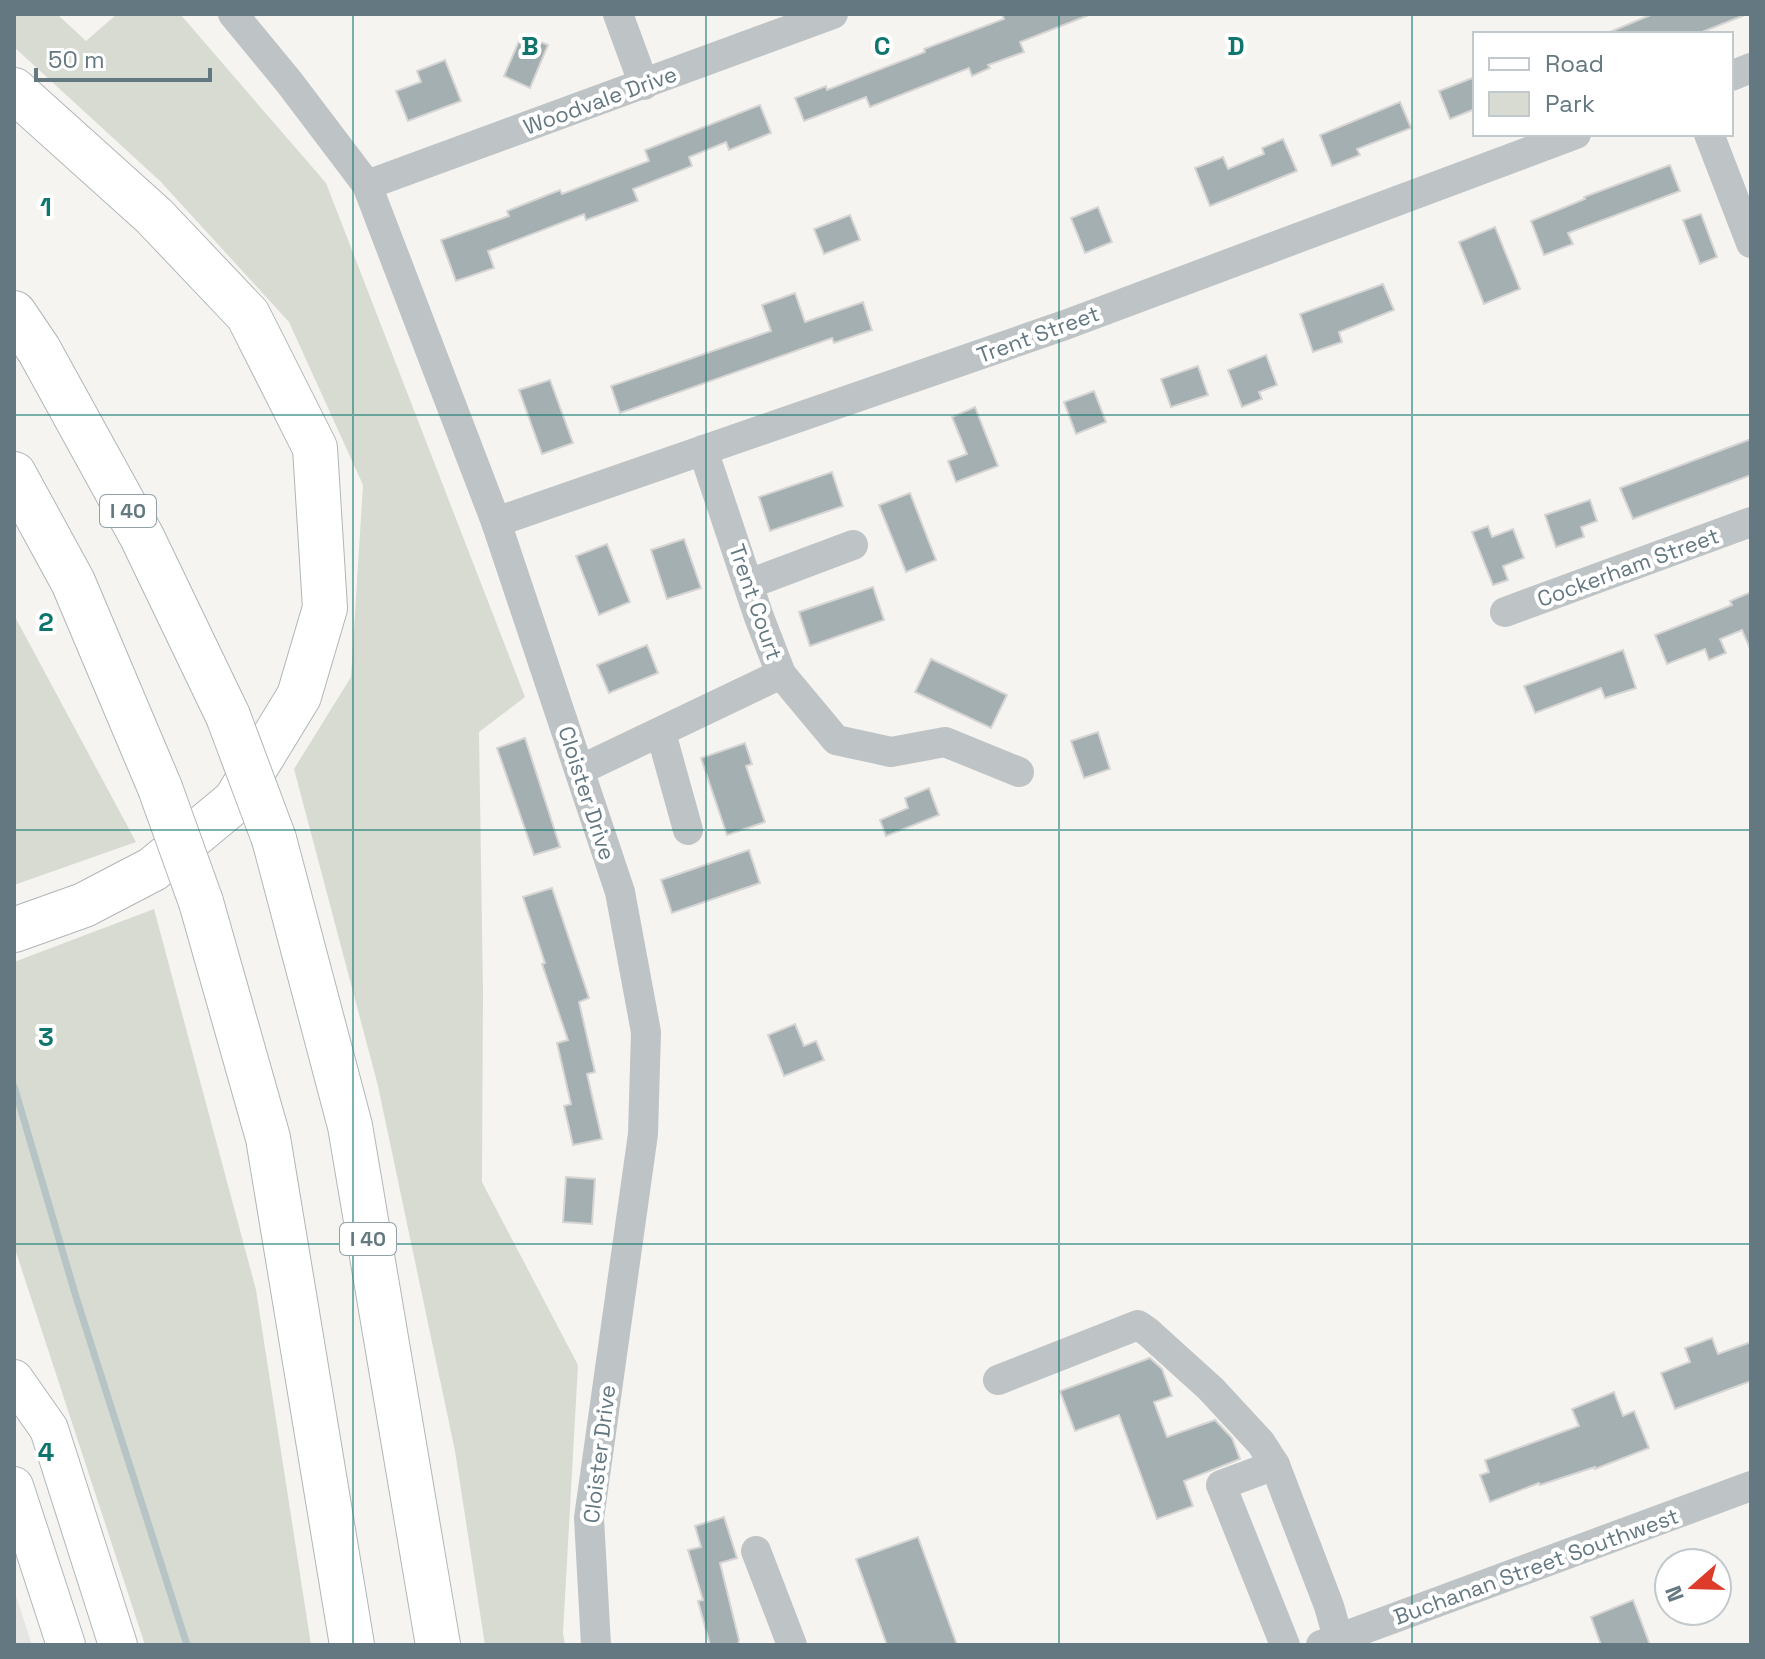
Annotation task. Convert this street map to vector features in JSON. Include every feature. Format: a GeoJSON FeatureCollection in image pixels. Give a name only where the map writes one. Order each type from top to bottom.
{"type":"FeatureCollection","features":[{"type":"Feature","properties":{"kind":"highway"},"geometry":{"type":"LineString","coordinates":[[14,90],[154,216],[248,315],[315,448],[325,608],[299,696],[235,801],[153,869],[84,905],[14,930]]}},
{"type":"Feature","properties":{"kind":"highway","name":"I 40"},"geometry":{"type":"LineString","coordinates":[[14,313],[39,350],[142,537],[228,716],[274,839],[350,1126],[438,1645]]}},
{"type":"Feature","properties":{"kind":"highway"},"geometry":{"type":"LineString","coordinates":[[14,474],[73,582],[160,788],[201,902],[268,1138],[352,1645]]}},
{"type":"Feature","properties":{"kind":"main road"},"geometry":{"type":"LineString","coordinates":[[14,1379],[49,1429],[118,1645]]}},
{"type":"Feature","properties":{"kind":"main road"},"geometry":{"type":"LineString","coordinates":[[14,1486],[66,1645]]}},
{"type":"Feature","properties":{"kind":"street","name":"Cloister Drive"},"geometry":{"type":"LineString","coordinates":[[233,14],[367,185],[496,522],[620,892],[646,1032],[643,1134],[589,1518],[596,1645]]}},
{"type":"Feature","properties":{"kind":"street"},"geometry":{"type":"LineString","coordinates":[[618,14],[644,85]]}},
{"type":"Feature","properties":{"kind":"street","name":"Woodvale Drive"},"geometry":{"type":"LineString","coordinates":[[367,185],[833,14]]}},
{"type":"Feature","properties":{"kind":"street","name":"Trent Street"},"geometry":{"type":"LineString","coordinates":[[496,522],[1065,325],[1571,136]]}},
{"type":"Feature","properties":{"kind":"street"},"geometry":{"type":"LineString","coordinates":[[1710,136],[1751,243]]}},
{"type":"Feature","properties":{"kind":"street","name":"Trent Court"},"geometry":{"type":"LineString","coordinates":[[703,450],[749,584],[773,679],[836,740],[891,752],[945,742],[1019,772]]}},
{"type":"Feature","properties":{"kind":"street","name":"Cockerham Street"},"geometry":{"type":"LineString","coordinates":[[1505,612],[1751,522]]}},
{"type":"Feature","properties":{"kind":"street"},"geometry":{"type":"LineString","coordinates":[[749,584],[853,545]]}},
{"type":"Feature","properties":{"kind":"street"},"geometry":{"type":"LineString","coordinates":[[580,770],[773,679]]}},
{"type":"Feature","properties":{"kind":"street"},"geometry":{"type":"LineString","coordinates":[[661,733],[688,830]]}},
{"type":"Feature","properties":{"kind":"street"},"geometry":{"type":"LineString","coordinates":[[998,1380],[1138,1325],[1211,1389],[1261,1443],[1275,1465],[1329,1606],[1333,1643]]}},
{"type":"Feature","properties":{"kind":"street"},"geometry":{"type":"LineString","coordinates":[[1275,1465],[1221,1485],[1285,1645]]}},
{"type":"Feature","properties":{"kind":"street","name":"Buchanan Street Southwest"},"geometry":{"type":"LineString","coordinates":[[1333,1643],[1751,1486]]}},
{"type":"Feature","properties":{"kind":"street"},"geometry":{"type":"LineString","coordinates":[[756,1551],[792,1645]]}},
{"type":"Feature","properties":{"kind":"shaded area"},"geometry":{"type":"Polygon","coordinates":[[[14,1590],[32,1645],[14,1645],[14,1590]]]}},
{"type":"Feature","properties":{"kind":"green space"},"geometry":{"type":"Polygon","coordinates":[[[14,14],[57,14],[86,41],[117,14],[180,14],[326,183],[525,697],[479,732],[482,1182],[578,1365],[563,1633],[565,1645],[485,1645],[455,1451],[378,1086],[294,769],[351,677],[363,485],[289,322],[161,182],[14,47],[14,14]]]}},
{"type":"Feature","properties":{"kind":"green space"},"geometry":{"type":"Polygon","coordinates":[[[14,615],[136,842],[14,885],[14,615]]]}},
{"type":"Feature","properties":{"kind":"green space"},"geometry":{"type":"Polygon","coordinates":[[[154,909],[256,1290],[311,1645],[145,1645],[14,1246],[14,962],[154,909]]]}},
{"type":"Feature","properties":{"kind":"building"},"geometry":{"type":"Polygon","coordinates":[[[1002,14],[1089,15],[1020,42],[1024,52],[988,65],[990,68],[972,76],[969,68],[870,107],[866,97],[804,121],[795,98],[826,86],[827,90],[925,52],[924,49],[1004,19],[1002,14]]]}},
{"type":"Feature","properties":{"kind":"building"},"geometry":{"type":"Polygon","coordinates":[[[1653,14],[1745,14],[1702,32],[1610,32],[1653,14]]]}},
{"type":"Feature","properties":{"kind":"building"},"geometry":{"type":"Polygon","coordinates":[[[522,34],[548,45],[530,88],[504,76],[522,34]]]}},
{"type":"Feature","properties":{"kind":"building"},"geometry":{"type":"Polygon","coordinates":[[[445,60],[461,101],[408,121],[396,91],[421,82],[417,71],[445,60]]]}},
{"type":"Feature","properties":{"kind":"building"},"geometry":{"type":"Polygon","coordinates":[[[1473,78],[1473,110],[1450,119],[1439,91],[1473,78]]]}},
{"type":"Feature","properties":{"kind":"building"},"geometry":{"type":"Polygon","coordinates":[[[1400,102],[1411,128],[1357,149],[1360,155],[1332,166],[1320,135],[1400,102]]]}},
{"type":"Feature","properties":{"kind":"building"},"geometry":{"type":"Polygon","coordinates":[[[760,105],[771,133],[729,150],[726,142],[689,157],[692,166],[633,189],[638,201],[586,220],[584,214],[488,251],[494,268],[456,281],[441,240],[509,216],[507,211],[560,190],[562,194],[649,161],[645,150],[760,105]]]}},
{"type":"Feature","properties":{"kind":"building"},"geometry":{"type":"Polygon","coordinates":[[[1283,139],[1297,171],[1210,206],[1195,168],[1223,157],[1228,169],[1264,154],[1262,148],[1283,139]]]}},
{"type":"Feature","properties":{"kind":"building"},"geometry":{"type":"Polygon","coordinates":[[[1670,165],[1680,191],[1568,233],[1573,244],[1544,255],[1531,221],[1584,197],[1670,165]]]}},
{"type":"Feature","properties":{"kind":"building"},"geometry":{"type":"Polygon","coordinates":[[[1098,207],[1112,242],[1085,253],[1071,218],[1098,207]]]}},
{"type":"Feature","properties":{"kind":"building"},"geometry":{"type":"Polygon","coordinates":[[[1701,214],[1717,257],[1700,264],[1683,220],[1701,214]]]}},
{"type":"Feature","properties":{"kind":"building"},"geometry":{"type":"Polygon","coordinates":[[[850,215],[860,240],[824,254],[814,229],[850,215]]]}},
{"type":"Feature","properties":{"kind":"building"},"geometry":{"type":"Polygon","coordinates":[[[1495,227],[1520,289],[1484,304],[1459,242],[1495,227]]]}},
{"type":"Feature","properties":{"kind":"building"},"geometry":{"type":"Polygon","coordinates":[[[1383,284],[1394,310],[1339,332],[1342,342],[1313,352],[1300,314],[1383,284]]]}},
{"type":"Feature","properties":{"kind":"building"},"geometry":{"type":"Polygon","coordinates":[[[795,293],[805,322],[863,302],[872,330],[834,343],[832,338],[620,413],[611,386],[771,331],[762,305],[795,293]]]}},
{"type":"Feature","properties":{"kind":"building"},"geometry":{"type":"Polygon","coordinates":[[[1266,355],[1277,385],[1259,392],[1262,399],[1242,407],[1228,370],[1266,355]]]}},
{"type":"Feature","properties":{"kind":"building"},"geometry":{"type":"Polygon","coordinates":[[[1198,366],[1208,395],[1171,407],[1161,379],[1198,366]]]}},
{"type":"Feature","properties":{"kind":"building"},"geometry":{"type":"Polygon","coordinates":[[[550,380],[573,443],[542,454],[519,390],[550,380]]]}},
{"type":"Feature","properties":{"kind":"building"},"geometry":{"type":"Polygon","coordinates":[[[1094,391],[1106,422],[1076,434],[1064,402],[1094,391]]]}},
{"type":"Feature","properties":{"kind":"building"},"geometry":{"type":"Polygon","coordinates":[[[975,407],[998,466],[956,482],[948,461],[967,454],[952,417],[975,407]]]}},
{"type":"Feature","properties":{"kind":"building"},"geometry":{"type":"Polygon","coordinates":[[[1751,439],[1751,475],[1633,519],[1620,488],[1751,439]]]}},
{"type":"Feature","properties":{"kind":"building"},"geometry":{"type":"Polygon","coordinates":[[[832,472],[843,506],[770,531],[759,497],[832,472]]]}},
{"type":"Feature","properties":{"kind":"building"},"geometry":{"type":"Polygon","coordinates":[[[910,493],[936,560],[906,572],[879,505],[910,493]]]}},
{"type":"Feature","properties":{"kind":"building"},"geometry":{"type":"Polygon","coordinates":[[[1590,500],[1597,521],[1581,527],[1584,537],[1556,547],[1545,515],[1590,500]]]}},
{"type":"Feature","properties":{"kind":"building"},"geometry":{"type":"Polygon","coordinates":[[[1488,526],[1492,537],[1513,529],[1524,558],[1503,566],[1508,580],[1493,585],[1472,532],[1488,526]]]}},
{"type":"Feature","properties":{"kind":"building"},"geometry":{"type":"Polygon","coordinates":[[[684,539],[701,588],[667,599],[651,550],[684,539]]]}},
{"type":"Feature","properties":{"kind":"building"},"geometry":{"type":"Polygon","coordinates":[[[607,544],[630,602],[599,615],[576,556],[607,544]]]}},
{"type":"Feature","properties":{"kind":"building"},"geometry":{"type":"Polygon","coordinates":[[[873,587],[884,620],[810,646],[799,612],[873,587]]]}},
{"type":"Feature","properties":{"kind":"building"},"geometry":{"type":"Polygon","coordinates":[[[1751,592],[1751,651],[1742,630],[1720,639],[1726,653],[1709,660],[1705,649],[1667,664],[1655,635],[1732,605],[1730,601],[1751,592]]]}},
{"type":"Feature","properties":{"kind":"building"},"geometry":{"type":"Polygon","coordinates":[[[647,645],[658,673],[609,693],[597,665],[647,645]]]}},
{"type":"Feature","properties":{"kind":"building"},"geometry":{"type":"Polygon","coordinates":[[[1623,650],[1636,688],[1605,698],[1601,688],[1535,713],[1524,686],[1623,650]]]}},
{"type":"Feature","properties":{"kind":"building"},"geometry":{"type":"Polygon","coordinates":[[[931,659],[1007,695],[991,728],[915,692],[931,659]]]}},
{"type":"Feature","properties":{"kind":"building"},"geometry":{"type":"Polygon","coordinates":[[[1098,732],[1110,769],[1084,778],[1071,741],[1098,732]]]}},
{"type":"Feature","properties":{"kind":"building"},"geometry":{"type":"Polygon","coordinates":[[[525,738],[560,847],[534,855],[497,748],[525,738]]]}},
{"type":"Feature","properties":{"kind":"building"},"geometry":{"type":"Polygon","coordinates":[[[745,743],[752,764],[746,766],[765,822],[727,835],[701,758],[745,743]]]}},
{"type":"Feature","properties":{"kind":"building"},"geometry":{"type":"Polygon","coordinates":[[[929,788],[939,815],[886,836],[880,820],[908,808],[905,798],[929,788]]]}},
{"type":"Feature","properties":{"kind":"building"},"geometry":{"type":"Polygon","coordinates":[[[749,850],[760,883],[672,913],[661,880],[749,850]]]}},
{"type":"Feature","properties":{"kind":"building"},"geometry":{"type":"Polygon","coordinates":[[[552,888],[589,998],[579,1002],[595,1072],[587,1074],[602,1139],[573,1145],[564,1106],[571,1104],[557,1043],[568,1040],[523,897],[552,888]]]}},
{"type":"Feature","properties":{"kind":"building"},"geometry":{"type":"Polygon","coordinates":[[[795,1024],[804,1046],[816,1041],[824,1060],[784,1076],[768,1035],[795,1024]]]}},
{"type":"Feature","properties":{"kind":"building"},"geometry":{"type":"Polygon","coordinates":[[[566,1177],[595,1179],[592,1224],[563,1222],[566,1177]]]}},
{"type":"Feature","properties":{"kind":"building"},"geometry":{"type":"Polygon","coordinates":[[[1712,1338],[1718,1354],[1751,1342],[1751,1381],[1675,1409],[1661,1373],[1690,1362],[1685,1348],[1712,1338]]]}},
{"type":"Feature","properties":{"kind":"building"},"geometry":{"type":"Polygon","coordinates":[[[1150,1358],[1162,1369],[1172,1396],[1154,1402],[1167,1437],[1215,1420],[1232,1438],[1240,1459],[1184,1481],[1193,1506],[1157,1519],[1119,1415],[1075,1431],[1060,1391],[1150,1358]]]}},
{"type":"Feature","properties":{"kind":"building"},"geometry":{"type":"Polygon","coordinates":[[[1614,1392],[1623,1416],[1634,1411],[1649,1448],[1595,1469],[1539,1483],[1490,1502],[1480,1475],[1489,1472],[1485,1460],[1579,1426],[1572,1409],[1614,1392]]]}},
{"type":"Feature","properties":{"kind":"building"},"geometry":{"type":"Polygon","coordinates":[[[724,1517],[737,1558],[720,1563],[739,1640],[738,1645],[710,1645],[698,1601],[703,1600],[688,1550],[701,1547],[695,1526],[724,1517]]]}},
{"type":"Feature","properties":{"kind":"building"},"geometry":{"type":"Polygon","coordinates":[[[918,1537],[957,1645],[887,1645],[856,1559],[918,1537]]]}},
{"type":"Feature","properties":{"kind":"building"},"geometry":{"type":"Polygon","coordinates":[[[1633,1600],[1650,1645],[1601,1645],[1591,1617],[1633,1600]]]}},
{"type":"Feature","properties":{"kind":"waterway"},"geometry":{"type":"LineString","coordinates":[[14,1086],[76,1297],[187,1645]]}}]}
